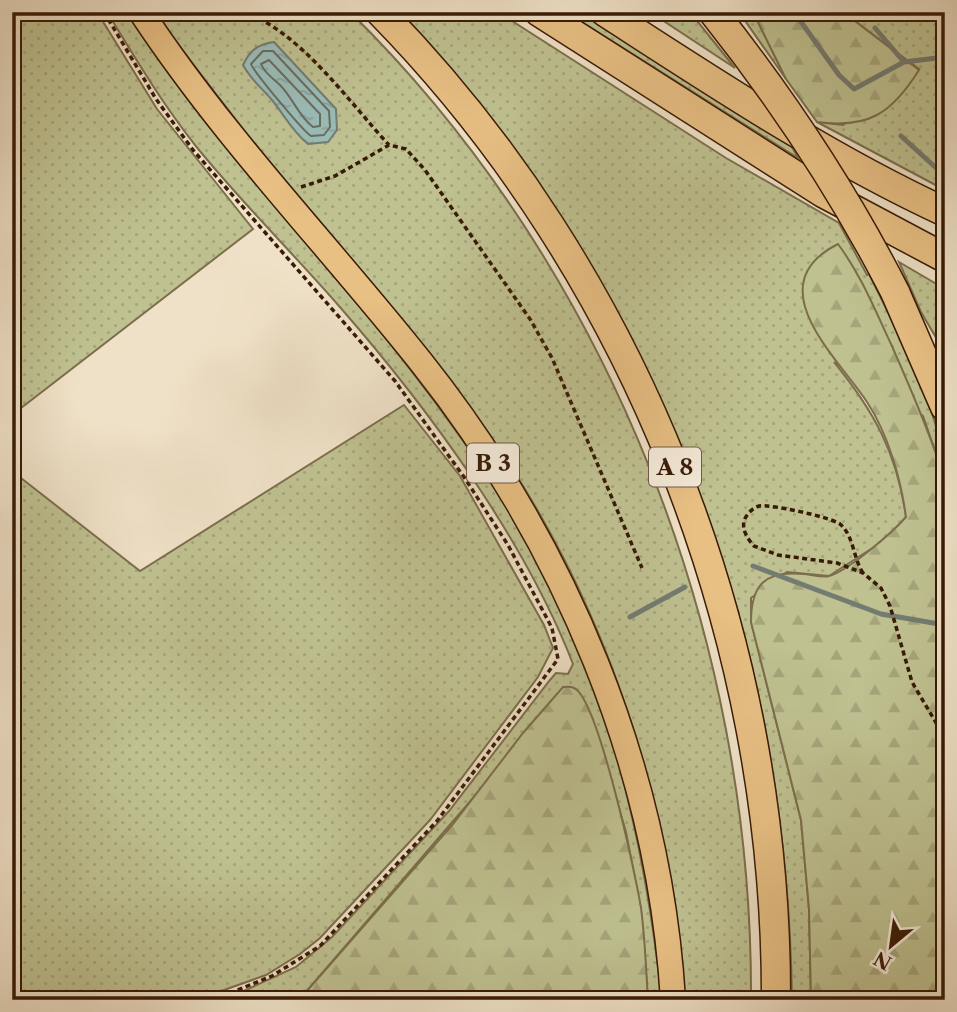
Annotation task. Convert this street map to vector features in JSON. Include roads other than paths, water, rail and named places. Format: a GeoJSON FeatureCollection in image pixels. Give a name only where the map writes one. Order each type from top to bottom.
{"type":"FeatureCollection","features":[{"type":"Feature","properties":{"kind":"highway","name":"A 8"},"geometry":{"type":"LineString","coordinates":[[380,12],[457,98],[550,224],[625,355],[675,468],[714,573],[749,716],[769,850],[776,1000]]}},
{"type":"Feature","properties":{"kind":"highway"},"geometry":{"type":"LineString","coordinates":[[538,12],[823,193],[945,258]]}},
{"type":"Feature","properties":{"kind":"highway"},"geometry":{"type":"LineString","coordinates":[[605,12],[732,94],[889,186],[945,212]]}},
{"type":"Feature","properties":{"kind":"highway"},"geometry":{"type":"LineString","coordinates":[[713,12],[799,127],[863,230],[895,292],[945,407]]}},
{"type":"Feature","properties":{"kind":"main road","name":"B 3"},"geometry":{"type":"LineString","coordinates":[[141,12],[211,110],[422,364],[497,467],[568,598],[610,698],[641,803],[663,908],[673,1000]]}},
{"type":"Feature","properties":{"kind":"water"},"geometry":{"type":"Polygon","coordinates":[[[274,42],[336,109],[337,130],[328,142],[308,144],[302,139],[243,65],[255,49],[274,42]]]}},
{"type":"Feature","properties":{"kind":"waterway"},"geometry":{"type":"LineString","coordinates":[[794,12],[839,75],[854,89],[904,62]]}},
{"type":"Feature","properties":{"kind":"waterway"},"geometry":{"type":"LineString","coordinates":[[875,28],[904,62],[945,57]]}},
{"type":"Feature","properties":{"kind":"waterway"},"geometry":{"type":"LineString","coordinates":[[901,136],[945,176]]}},
{"type":"Feature","properties":{"kind":"waterway"},"geometry":{"type":"LineString","coordinates":[[753,566],[881,614],[945,625]]}},
{"type":"Feature","properties":{"kind":"waterway"},"geometry":{"type":"LineString","coordinates":[[630,617],[685,587]]}}]}
